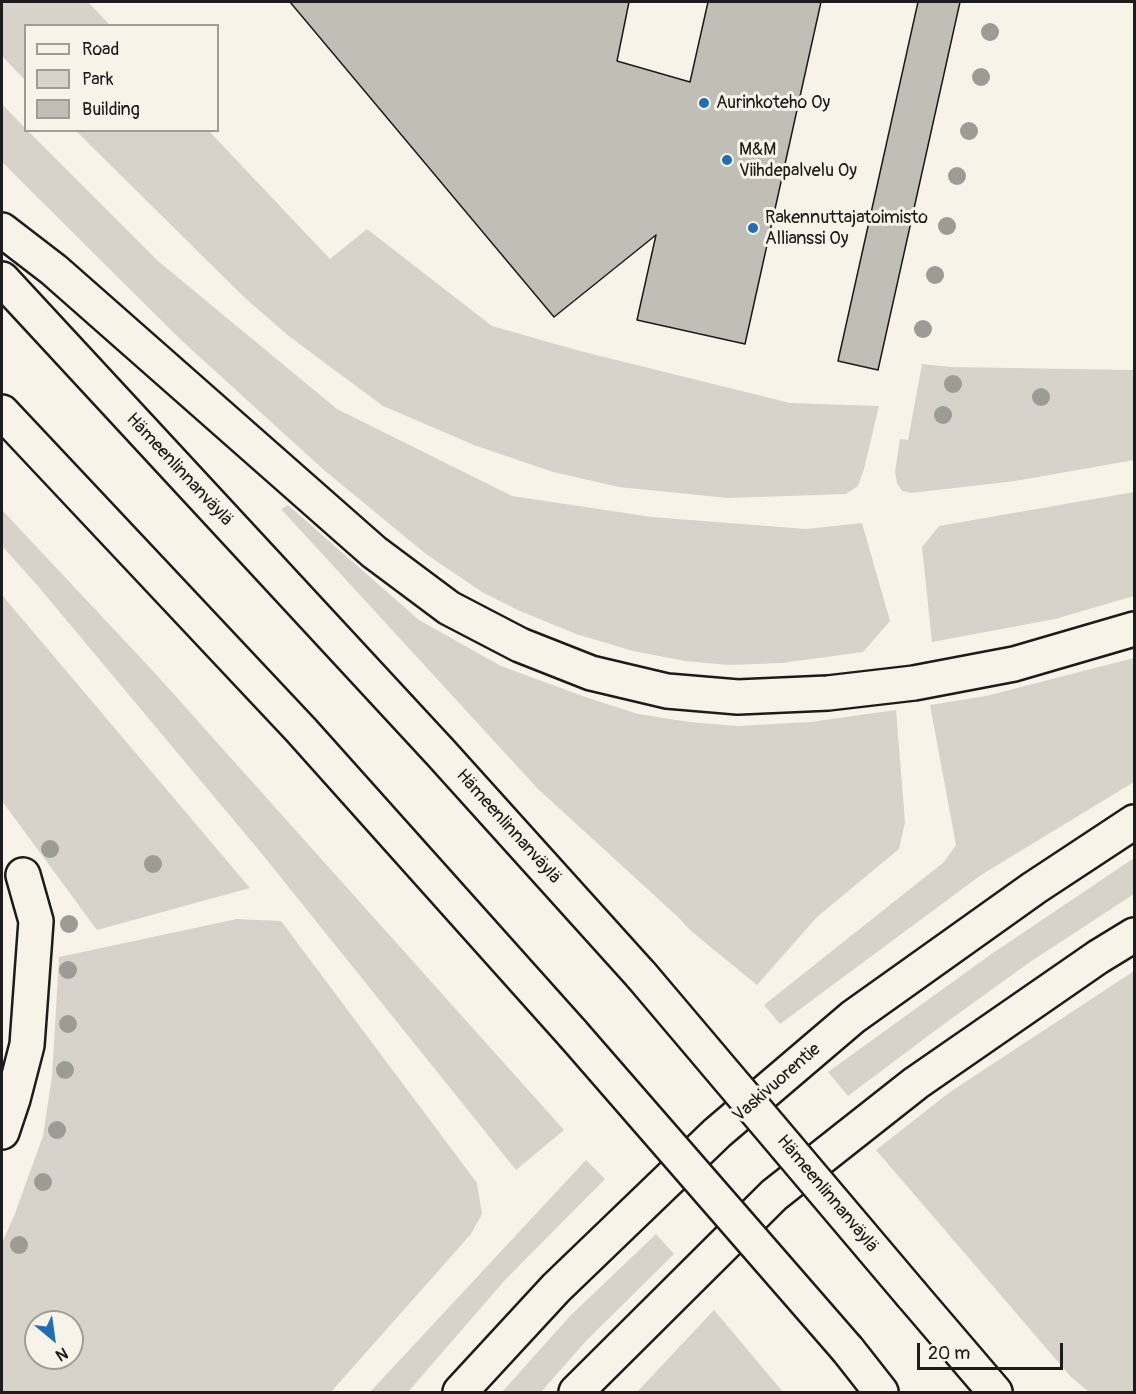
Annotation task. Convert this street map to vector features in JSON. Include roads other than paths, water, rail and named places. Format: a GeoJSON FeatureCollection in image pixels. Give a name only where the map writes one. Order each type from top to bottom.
{"type":"FeatureCollection","features":[{"type":"Feature","properties":{"kind":"main road"},"geometry":{"type":"LineString","coordinates":[[2,230],[54,270],[374,552],[449,608],[520,645],[591,673],[667,691],[738,697],[828,693],[914,683],[1014,664],[1134,629]]}},
{"type":"Feature","properties":{"kind":"main road","name":"Hämeenlinnanväylä"},"geometry":{"type":"LineString","coordinates":[[2,279],[432,743],[642,975],[993,1388]]}},
{"type":"Feature","properties":{"kind":"main road"},"geometry":{"type":"LineString","coordinates":[[2,412],[301,730],[573,1034],[848,1350],[881,1392]]}},
{"type":"Feature","properties":{"kind":"main road","name":"Vaskivuorentie"},"geometry":{"type":"LineString","coordinates":[[460,1392],[556,1288],[717,1133],[844,1025],[1034,888],[1134,822]]}},
{"type":"Feature","properties":{"kind":"main road"},"geometry":{"type":"LineString","coordinates":[[2,1132],[14,1099],[27,1045],[36,921],[23,875]]}},
{"type":"Feature","properties":{"kind":"main road"},"geometry":{"type":"LineString","coordinates":[[576,1392],[774,1195],[916,1083],[1098,957],[1134,935]]}},
{"type":"Feature","properties":{"kind":"place","name":"Aurinkoteho Oy"},"geometry":{"type":"Point","coordinates":[704,103]}},
{"type":"Feature","properties":{"kind":"place","name":"M&M Viihdepalvelu Oy"},"geometry":{"type":"Point","coordinates":[727,160]}},
{"type":"Feature","properties":{"kind":"place","name":"Rakennuttajatoimisto Allianssi Oy"},"geometry":{"type":"Point","coordinates":[753,228]}}]}
